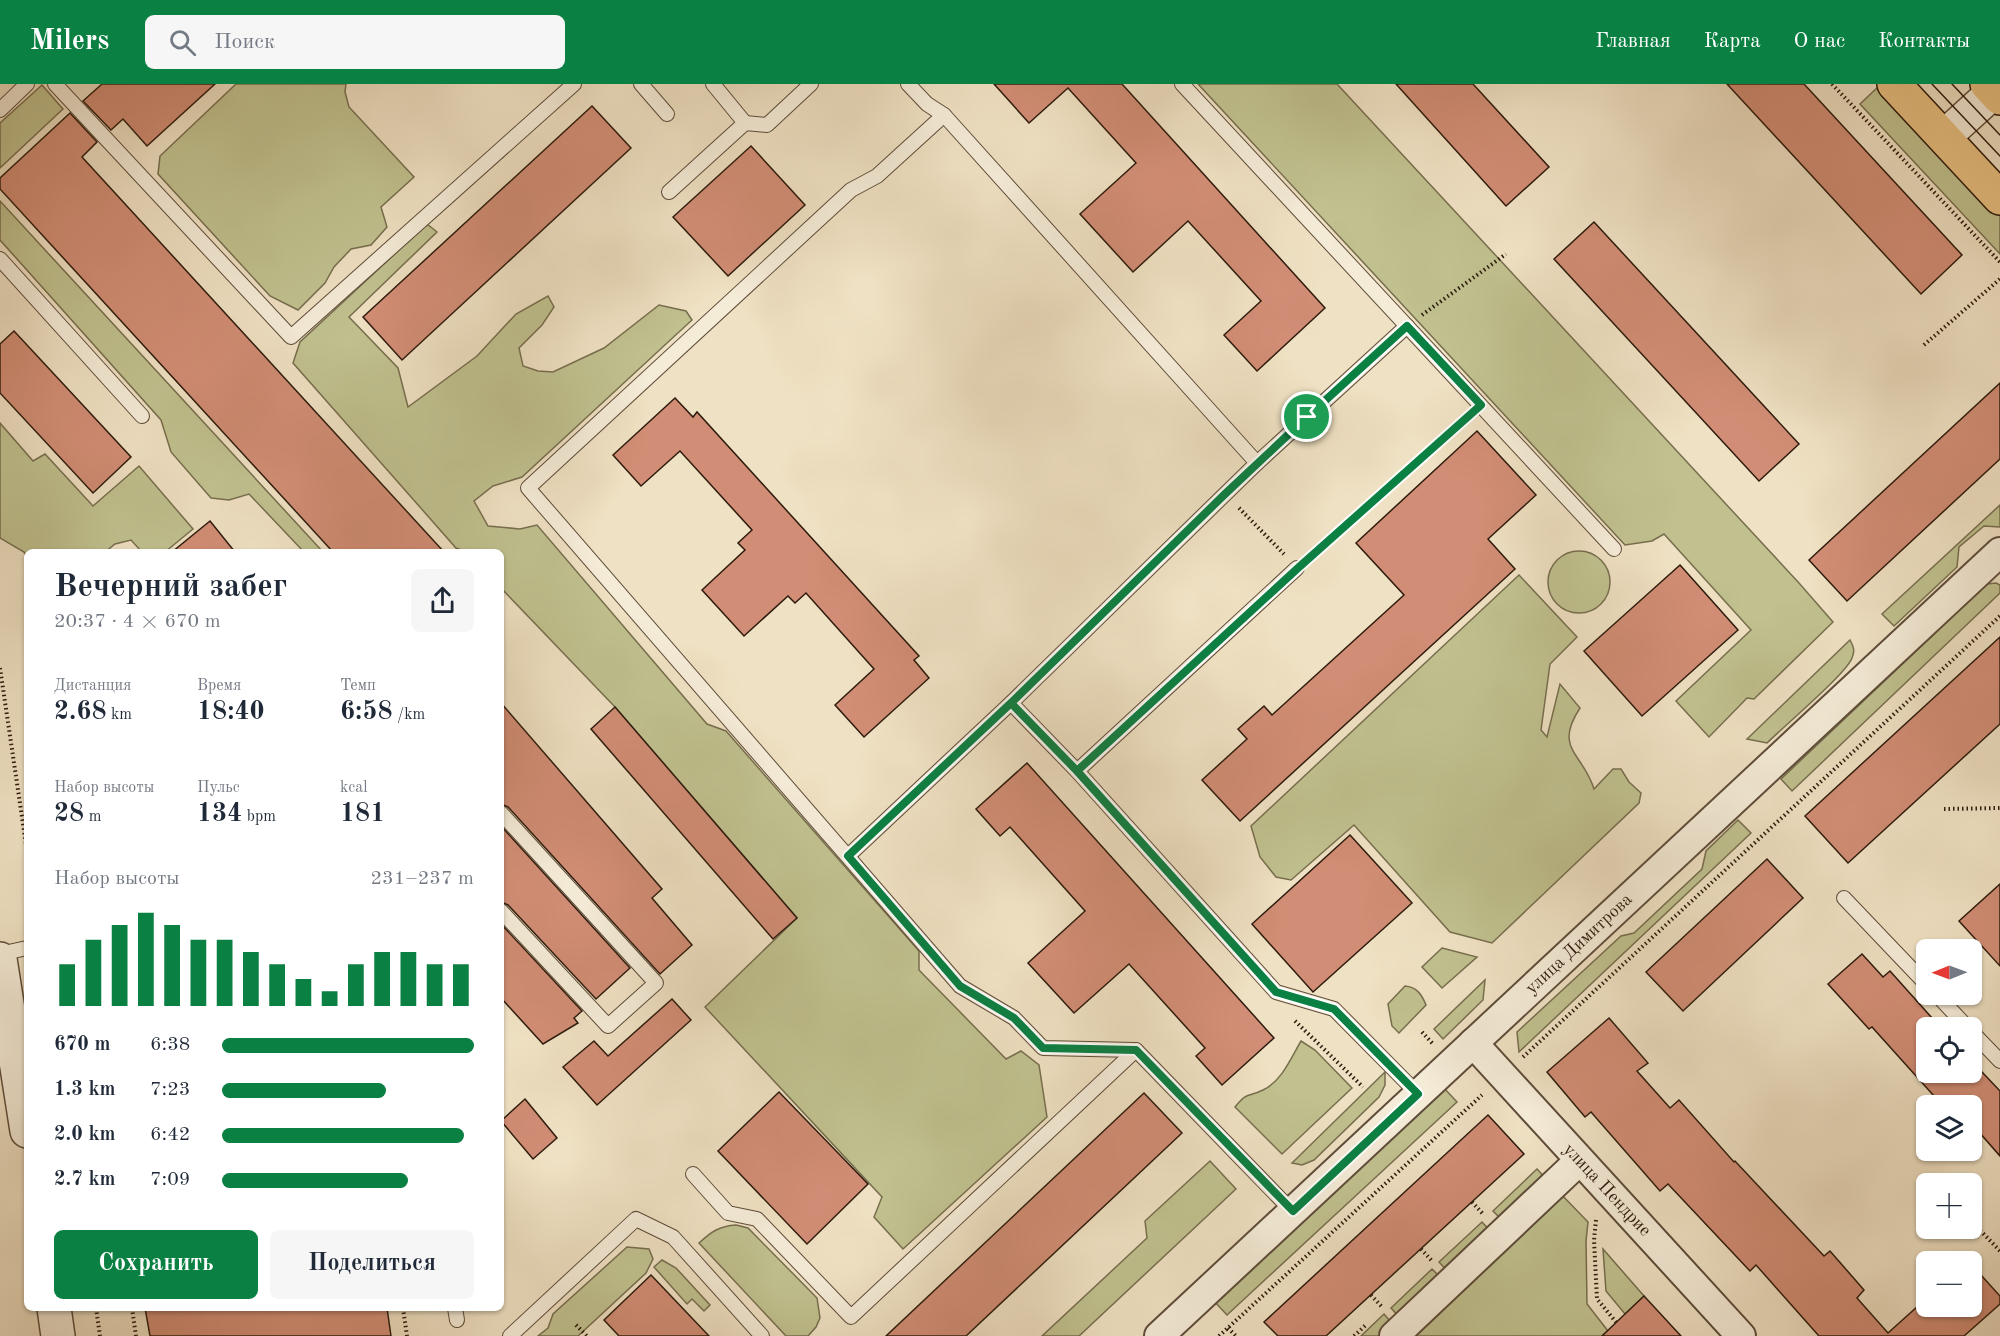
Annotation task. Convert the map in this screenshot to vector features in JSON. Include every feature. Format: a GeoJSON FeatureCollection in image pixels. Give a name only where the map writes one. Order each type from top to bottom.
{"type":"FeatureCollection","features":[{"type":"Feature","properties":{"kind":"highway"},"geometry":{"type":"LineString","coordinates":[[1894,84],[2000,198]]}},
{"type":"Feature","properties":{"kind":"street"},"geometry":{"type":"LineString","coordinates":[[1944,137],[1995,90]]}},
{"type":"Feature","properties":{"kind":"street","name":"улица Димитрова"},"geometry":{"type":"LineString","coordinates":[[1159,1336],[2000,552]]}},
{"type":"Feature","properties":{"kind":"street"},"geometry":{"type":"LineString","coordinates":[[0,956],[23,1072]]}},
{"type":"Feature","properties":{"kind":"street","name":"улица Пендрие"},"geometry":{"type":"LineString","coordinates":[[1473,1043],[1735,1334]]}},
{"type":"Feature","properties":{"kind":"street"},"geometry":{"type":"LineString","coordinates":[[1394,1336],[1579,1161]]}},
{"type":"Feature","properties":{"kind":"street"},"geometry":{"type":"LineString","coordinates":[[54,1311],[58,1336]]}},
{"type":"Feature","properties":{"kind":"lane"},"geometry":{"type":"LineString","coordinates":[[0,110],[27,84]]}},
{"type":"Feature","properties":{"kind":"lane"},"geometry":{"type":"LineString","coordinates":[[55,84],[291,336],[574,84]]}},
{"type":"Feature","properties":{"kind":"lane"},"geometry":{"type":"LineString","coordinates":[[641,84],[667,114]]}},
{"type":"Feature","properties":{"kind":"lane"},"geometry":{"type":"LineString","coordinates":[[712,84],[745,123],[767,125],[811,84]]}},
{"type":"Feature","properties":{"kind":"lane"},"geometry":{"type":"LineString","coordinates":[[908,84],[927,104],[944,115],[1257,462]]}},
{"type":"Feature","properties":{"kind":"lane"},"geometry":{"type":"LineString","coordinates":[[1182,84],[1614,549]]}},
{"type":"Feature","properties":{"kind":"lane"},"geometry":{"type":"LineString","coordinates":[[944,115],[878,176],[851,190],[528,488],[960,986],[1014,1018],[1043,1048],[1136,1050],[1293,1211]]}},
{"type":"Feature","properties":{"kind":"lane"},"geometry":{"type":"LineString","coordinates":[[669,192],[745,123]]}},
{"type":"Feature","properties":{"kind":"lane"},"geometry":{"type":"LineString","coordinates":[[0,259],[142,416]]}},
{"type":"Feature","properties":{"kind":"lane"},"geometry":{"type":"LineString","coordinates":[[848,856],[1011,703],[1257,462],[1407,326]]}},
{"type":"Feature","properties":{"kind":"lane"},"geometry":{"type":"LineString","coordinates":[[1077,771],[1298,568]]}},
{"type":"Feature","properties":{"kind":"lane"},"geometry":{"type":"LineString","coordinates":[[1011,703],[1077,771],[1276,992],[1334,1009],[1418,1094]]}},
{"type":"Feature","properties":{"kind":"lane"},"geometry":{"type":"LineString","coordinates":[[504,816],[656,983],[608,1026],[504,914]]}},
{"type":"Feature","properties":{"kind":"lane"},"geometry":{"type":"LineString","coordinates":[[1844,898],[1916,974]]}},
{"type":"Feature","properties":{"kind":"lane"},"geometry":{"type":"LineString","coordinates":[[0,956],[24,949]]}},
{"type":"Feature","properties":{"kind":"lane"},"geometry":{"type":"LineString","coordinates":[[1946,1005],[1958,1017]]}},
{"type":"Feature","properties":{"kind":"lane"},"geometry":{"type":"LineString","coordinates":[[1982,1042],[2000,1061]]}},
{"type":"Feature","properties":{"kind":"lane"},"geometry":{"type":"LineString","coordinates":[[693,1174],[728,1213],[757,1219],[851,1317],[1136,1050]]}},
{"type":"Feature","properties":{"kind":"lane"},"geometry":{"type":"LineString","coordinates":[[510,1336],[636,1219],[673,1238],[762,1336]]}},
{"type":"Feature","properties":{"kind":"path"},"geometry":{"type":"LineString","coordinates":[[1832,84],[2000,262]]}},
{"type":"Feature","properties":{"kind":"path"},"geometry":{"type":"LineString","coordinates":[[1407,326],[1506,254]]}},
{"type":"Feature","properties":{"kind":"path"},"geometry":{"type":"LineString","coordinates":[[1924,345],[2000,279]]}},
{"type":"Feature","properties":{"kind":"path"},"geometry":{"type":"LineString","coordinates":[[1225,494],[1298,568],[1481,405]]}},
{"type":"Feature","properties":{"kind":"path"},"geometry":{"type":"LineString","coordinates":[[1219,1336],[2000,616]]}},
{"type":"Feature","properties":{"kind":"path"},"geometry":{"type":"LineString","coordinates":[[0,668],[24,831]]}},
{"type":"Feature","properties":{"kind":"path"},"geometry":{"type":"LineString","coordinates":[[1944,809],[2000,808]]}},
{"type":"Feature","properties":{"kind":"path"},"geometry":{"type":"LineString","coordinates":[[1276,992],[1284,1009],[1300,1027],[1326,1049],[1363,1087]]}},
{"type":"Feature","properties":{"kind":"path"},"geometry":{"type":"LineString","coordinates":[[1598,1211],[1594,1240],[1596,1299],[1617,1322]]}},
{"type":"Feature","properties":{"kind":"path"},"geometry":{"type":"LineString","coordinates":[[1982,1232],[2000,1251]]}},
{"type":"Feature","properties":{"kind":"path"},"geometry":{"type":"LineString","coordinates":[[96,1311],[100,1336]]}},
{"type":"Feature","properties":{"kind":"path"},"geometry":{"type":"LineString","coordinates":[[132,1311],[136,1336]]}},
{"type":"Feature","properties":{"kind":"path"},"geometry":{"type":"LineString","coordinates":[[403,1311],[407,1336]]}},
{"type":"Feature","properties":{"kind":"path"},"geometry":{"type":"LineString","coordinates":[[576,1325],[587,1336]]}},
{"type":"Feature","properties":{"kind":"path"},"geometry":{"type":"LineString","coordinates":[[1228,1328],[1236,1336]]}},
{"type":"Feature","properties":{"kind":"green space"},"geometry":{"type":"Polygon","coordinates":[[[236,84],[346,84],[345,92],[349,107],[414,177],[381,207],[387,227],[371,245],[351,249],[334,267],[325,283],[298,310],[270,296],[158,174],[160,156],[236,84]]]}},
{"type":"Feature","properties":{"kind":"green space"},"geometry":{"type":"Polygon","coordinates":[[[1198,84],[1337,84],[1833,622],[1754,699],[1747,698],[1709,737],[1676,701],[1751,630],[1664,534],[1652,541],[1625,545],[1198,84]]]}},
{"type":"Feature","properties":{"kind":"green space"},"geometry":{"type":"Polygon","coordinates":[[[42,85],[63,109],[0,168],[0,123],[42,85]]]}},
{"type":"Feature","properties":{"kind":"green space"},"geometry":{"type":"Polygon","coordinates":[[[1879,86],[2000,216],[2000,254],[1860,104],[1879,86]]]}},
{"type":"Feature","properties":{"kind":"green space"},"geometry":{"type":"Polygon","coordinates":[[[0,201],[320,549],[301,549],[249,494],[229,500],[211,498],[171,452],[161,420],[0,240],[0,201]]]}},
{"type":"Feature","properties":{"kind":"green space"},"geometry":{"type":"Polygon","coordinates":[[[427,224],[437,232],[349,317],[398,368],[408,407],[477,356],[516,314],[548,296],[554,307],[542,325],[519,348],[523,366],[538,371],[553,372],[604,348],[659,305],[686,311],[692,320],[522,477],[493,486],[474,501],[488,526],[520,529],[537,525],[707,724],[726,731],[919,951],[919,970],[1006,1059],[1021,1051],[1039,1065],[1047,1117],[903,1249],[874,1217],[882,1197],[705,1007],[797,918],[615,707],[504,591],[504,549],[456,548],[293,363],[300,342],[427,224]]]}},
{"type":"Feature","properties":{"kind":"green space"},"geometry":{"type":"Polygon","coordinates":[[[0,423],[33,461],[45,454],[93,506],[139,466],[193,529],[169,549],[139,549],[131,540],[115,544],[109,549],[24,549],[24,552],[0,538],[0,423]]]}},
{"type":"Feature","properties":{"kind":"green space"},"geometry":{"type":"Polygon","coordinates":[[[2000,505],[2000,527],[1984,526],[1959,547],[1957,567],[1894,626],[1882,614],[2000,505]]]}},
{"type":"Feature","properties":{"kind":"green space"},"geometry":{"type":"Polygon","coordinates":[[[1579,551],[1591,553],[1601,560],[1608,570],[1610,582],[1608,594],[1601,604],[1591,611],[1579,613],[1567,611],[1557,604],[1550,594],[1548,582],[1550,570],[1557,560],[1567,553],[1579,551]]]}},
{"type":"Feature","properties":{"kind":"green space"},"geometry":{"type":"Polygon","coordinates":[[[1519,575],[1577,637],[1550,664],[1541,730],[1547,737],[1560,684],[1580,708],[1572,722],[1569,733],[1570,742],[1594,789],[1613,769],[1621,769],[1629,782],[1641,793],[1639,803],[1492,943],[1450,932],[1354,825],[1291,880],[1276,877],[1260,857],[1251,826],[1519,575]]]}},
{"type":"Feature","properties":{"kind":"green space"},"geometry":{"type":"Polygon","coordinates":[[[1987,584],[2000,585],[2000,593],[1792,791],[1781,779],[1987,584]]]}},
{"type":"Feature","properties":{"kind":"green space"},"geometry":{"type":"Polygon","coordinates":[[[1850,640],[1854,649],[1852,658],[1827,688],[1767,743],[1747,739],[1850,640]]]}},
{"type":"Feature","properties":{"kind":"green space"},"geometry":{"type":"Polygon","coordinates":[[[1738,820],[1751,833],[1519,1052],[1517,1032],[1621,936],[1634,933],[1702,869],[1706,851],[1738,820]]]}},
{"type":"Feature","properties":{"kind":"green space"},"geometry":{"type":"Polygon","coordinates":[[[1442,948],[1477,957],[1442,988],[1422,967],[1442,948]]]}},
{"type":"Feature","properties":{"kind":"green space"},"geometry":{"type":"Polygon","coordinates":[[[1485,980],[1483,1000],[1443,1039],[1434,1029],[1485,980]]]}},
{"type":"Feature","properties":{"kind":"green space"},"geometry":{"type":"Polygon","coordinates":[[[1405,986],[1418,992],[1426,1005],[1399,1033],[1392,1026],[1388,1004],[1405,986]]]}},
{"type":"Feature","properties":{"kind":"green space"},"geometry":{"type":"Polygon","coordinates":[[[1301,1041],[1315,1050],[1352,1088],[1282,1154],[1235,1107],[1245,1097],[1263,1090],[1276,1081],[1301,1041]]]}},
{"type":"Feature","properties":{"kind":"green space"},"geometry":{"type":"Polygon","coordinates":[[[1385,1072],[1385,1085],[1379,1097],[1314,1160],[1302,1165],[1292,1163],[1385,1072]]]}},
{"type":"Feature","properties":{"kind":"green space"},"geometry":{"type":"Polygon","coordinates":[[[1443,1087],[1457,1102],[1227,1315],[1213,1300],[1443,1087]]]}},
{"type":"Feature","properties":{"kind":"green space"},"geometry":{"type":"Polygon","coordinates":[[[1210,1161],[1236,1189],[1079,1336],[1042,1336],[1147,1238],[1145,1221],[1210,1161]]]}},
{"type":"Feature","properties":{"kind":"green space"},"geometry":{"type":"Polygon","coordinates":[[[1537,1169],[1550,1183],[1506,1224],[1493,1211],[1537,1169]]]}},
{"type":"Feature","properties":{"kind":"green space"},"geometry":{"type":"Polygon","coordinates":[[[1558,1191],[1588,1222],[1587,1304],[1608,1331],[1602,1336],[1405,1336],[1558,1191]]]}},
{"type":"Feature","properties":{"kind":"green space"},"geometry":{"type":"Polygon","coordinates":[[[1482,1222],[1495,1236],[1452,1276],[1439,1262],[1482,1222]]]}},
{"type":"Feature","properties":{"kind":"green space"},"geometry":{"type":"Polygon","coordinates":[[[736,1225],[748,1228],[817,1298],[820,1318],[808,1336],[786,1336],[699,1243],[716,1230],[736,1225]]]}},
{"type":"Feature","properties":{"kind":"green space"},"geometry":{"type":"Polygon","coordinates":[[[627,1247],[649,1249],[653,1259],[646,1273],[578,1336],[538,1336],[548,1328],[553,1314],[627,1247]]]}},
{"type":"Feature","properties":{"kind":"green space"},"geometry":{"type":"Polygon","coordinates":[[[1603,1249],[1644,1296],[1625,1314],[1606,1291],[1603,1249]]]}},
{"type":"Feature","properties":{"kind":"green space"},"geometry":{"type":"Polygon","coordinates":[[[662,1260],[676,1268],[710,1305],[704,1311],[692,1299],[687,1304],[654,1267],[662,1260]]]}},
{"type":"Feature","properties":{"kind":"green space"},"geometry":{"type":"Polygon","coordinates":[[[1432,1269],[1445,1282],[1404,1322],[1391,1308],[1432,1269]]]}},
{"type":"Feature","properties":{"kind":"green space"},"geometry":{"type":"Polygon","coordinates":[[[1384,1314],[1396,1328],[1388,1336],[1361,1336],[1384,1314]]]}},
{"type":"Feature","properties":{"kind":"building"},"geometry":{"type":"Polygon","coordinates":[[[102,84],[215,84],[147,146],[123,119],[111,130],[83,101],[102,84]]]}},
{"type":"Feature","properties":{"kind":"building"},"geometry":{"type":"Polygon","coordinates":[[[994,84],[1122,84],[1325,308],[1257,371],[1224,335],[1261,301],[1188,221],[1133,272],[1080,214],[1136,163],[1068,88],[1029,123],[994,84]]]}},
{"type":"Feature","properties":{"kind":"building"},"geometry":{"type":"Polygon","coordinates":[[[1396,84],[1473,84],[1549,167],[1506,206],[1396,84]]]}},
{"type":"Feature","properties":{"kind":"building"},"geometry":{"type":"Polygon","coordinates":[[[1727,84],[1804,84],[1962,255],[1921,294],[1727,84]]]}},
{"type":"Feature","properties":{"kind":"building"},"geometry":{"type":"Polygon","coordinates":[[[592,106],[631,148],[402,360],[363,317],[592,106]]]}},
{"type":"Feature","properties":{"kind":"building"},"geometry":{"type":"Polygon","coordinates":[[[70,113],[97,142],[82,157],[441,549],[330,549],[0,189],[0,178],[70,113]]]}},
{"type":"Feature","properties":{"kind":"building"},"geometry":{"type":"Polygon","coordinates":[[[751,146],[805,205],[728,276],[673,217],[751,146]]]}},
{"type":"Feature","properties":{"kind":"building"},"geometry":{"type":"Polygon","coordinates":[[[1594,222],[1799,444],[1759,481],[1554,259],[1594,222]]]}},
{"type":"Feature","properties":{"kind":"building"},"geometry":{"type":"Polygon","coordinates":[[[14,331],[131,457],[93,493],[0,393],[0,344],[14,331]]]}},
{"type":"Feature","properties":{"kind":"building"},"geometry":{"type":"Polygon","coordinates":[[[2000,383],[2000,459],[1847,601],[1809,560],[2000,383]]]}},
{"type":"Feature","properties":{"kind":"building"},"geometry":{"type":"Polygon","coordinates":[[[675,398],[693,417],[697,412],[919,656],[914,660],[929,678],[864,737],[835,705],[874,669],[806,593],[795,603],[788,596],[744,636],[702,590],[745,550],[738,543],[752,530],[680,451],[641,486],[613,455],[675,398]]]}},
{"type":"Feature","properties":{"kind":"building"},"geometry":{"type":"Polygon","coordinates":[[[1477,431],[1536,495],[1488,539],[1515,569],[1240,821],[1202,780],[1247,739],[1238,729],[1264,706],[1272,715],[1404,595],[1356,543],[1477,431]]]}},
{"type":"Feature","properties":{"kind":"building"},"geometry":{"type":"Polygon","coordinates":[[[210,521],[233,549],[176,549],[210,521]]]}},
{"type":"Feature","properties":{"kind":"building"},"geometry":{"type":"Polygon","coordinates":[[[1680,565],[1738,630],[1642,716],[1584,651],[1680,565]]]}},
{"type":"Feature","properties":{"kind":"building"},"geometry":{"type":"Polygon","coordinates":[[[2000,637],[2000,724],[1848,863],[1805,816],[2000,637]]]}},
{"type":"Feature","properties":{"kind":"building"},"geometry":{"type":"Polygon","coordinates":[[[504,706],[662,889],[652,898],[692,945],[660,974],[504,805],[504,706]]]}},
{"type":"Feature","properties":{"kind":"building"},"geometry":{"type":"Polygon","coordinates":[[[615,707],[797,918],[773,939],[591,729],[615,707]]]}},
{"type":"Feature","properties":{"kind":"building"},"geometry":{"type":"Polygon","coordinates":[[[1027,763],[1274,1038],[1222,1085],[1196,1056],[1205,1048],[1129,964],[1074,1013],[1028,963],[1085,911],[1010,827],[1000,836],[976,809],[1027,763]]]}},
{"type":"Feature","properties":{"kind":"building"},"geometry":{"type":"Polygon","coordinates":[[[504,829],[630,968],[596,999],[504,903],[504,829]]]}},
{"type":"Feature","properties":{"kind":"building"},"geometry":{"type":"Polygon","coordinates":[[[1350,835],[1412,903],[1313,992],[1252,924],[1350,835]]]}},
{"type":"Feature","properties":{"kind":"building"},"geometry":{"type":"Polygon","coordinates":[[[1767,859],[1803,898],[1683,1011],[1646,972],[1767,859]]]}},
{"type":"Feature","properties":{"kind":"building"},"geometry":{"type":"Polygon","coordinates":[[[2000,884],[2000,966],[1982,946],[1982,939],[1975,939],[1959,921],[2000,884]]]}},
{"type":"Feature","properties":{"kind":"building"},"geometry":{"type":"Polygon","coordinates":[[[504,927],[582,1011],[574,1018],[578,1023],[543,1044],[504,1001],[504,927]]]}},
{"type":"Feature","properties":{"kind":"building"},"geometry":{"type":"Polygon","coordinates":[[[1862,954],[1883,977],[1890,971],[1916,1000],[1916,1005],[1920,1005],[1931,1017],[1916,1017],[1916,1076],[1872,1027],[1869,1029],[1828,984],[1862,954]]]}},
{"type":"Feature","properties":{"kind":"building"},"geometry":{"type":"Polygon","coordinates":[[[672,999],[691,1020],[597,1105],[563,1067],[594,1041],[608,1056],[672,999]]]}},
{"type":"Feature","properties":{"kind":"building"},"geometry":{"type":"Polygon","coordinates":[[[1609,1018],[1648,1063],[1637,1071],[1670,1108],[1679,1100],[1734,1162],[1824,1256],[1830,1251],[1864,1290],[1857,1298],[1888,1333],[1916,1308],[1916,1317],[1982,1317],[1982,1276],[2000,1296],[2000,1304],[1964,1336],[1819,1336],[1756,1265],[1750,1271],[1668,1184],[1660,1191],[1591,1112],[1585,1117],[1547,1072],[1609,1018]]]}},
{"type":"Feature","properties":{"kind":"building"},"geometry":{"type":"Polygon","coordinates":[[[1982,1072],[2000,1091],[2000,1156],[1982,1136],[1982,1095],[1933,1095],[1922,1083],[1982,1083],[1982,1072]]]}},
{"type":"Feature","properties":{"kind":"building"},"geometry":{"type":"Polygon","coordinates":[[[779,1092],[868,1184],[807,1244],[718,1151],[779,1092]]]}},
{"type":"Feature","properties":{"kind":"building"},"geometry":{"type":"Polygon","coordinates":[[[1144,1093],[1182,1133],[966,1336],[886,1336],[1144,1093]]]}},
{"type":"Feature","properties":{"kind":"building"},"geometry":{"type":"Polygon","coordinates":[[[525,1099],[557,1138],[533,1159],[504,1125],[504,1118],[525,1099]]]}},
{"type":"Feature","properties":{"kind":"building"},"geometry":{"type":"Polygon","coordinates":[[[1488,1115],[1524,1154],[1326,1336],[1278,1336],[1264,1322],[1488,1115]]]}},
{"type":"Feature","properties":{"kind":"building"},"geometry":{"type":"Polygon","coordinates":[[[651,1275],[709,1336],[619,1336],[604,1320],[651,1275]]]}},
{"type":"Feature","properties":{"kind":"building"},"geometry":{"type":"Polygon","coordinates":[[[1644,1296],[1681,1336],[1602,1336],[1625,1314],[1644,1296]]]}},
{"type":"Feature","properties":{"kind":"building"},"geometry":{"type":"Polygon","coordinates":[[[146,1311],[387,1311],[391,1336],[150,1336],[146,1311]]]}},
{"type":"Feature","properties":{"kind":"tram line"},"geometry":{"type":"LineString","coordinates":[[1932,84],[2000,156]]}},
{"type":"Feature","properties":{"kind":"tram line"},"geometry":{"type":"LineString","coordinates":[[1952,84],[2000,135]]}},
{"type":"Feature","properties":{"kind":"route"},"geometry":{"type":"LineString","coordinates":[[1307,417],[1257,462],[1011,703],[1077,771],[1276,992],[1334,1009],[1418,1094],[1293,1211],[1136,1050],[1043,1048],[1014,1018],[960,986],[848,856],[1011,703],[1044,737],[1077,771],[1298,568],[1481,405],[1407,326],[1307,417]]}}]}
